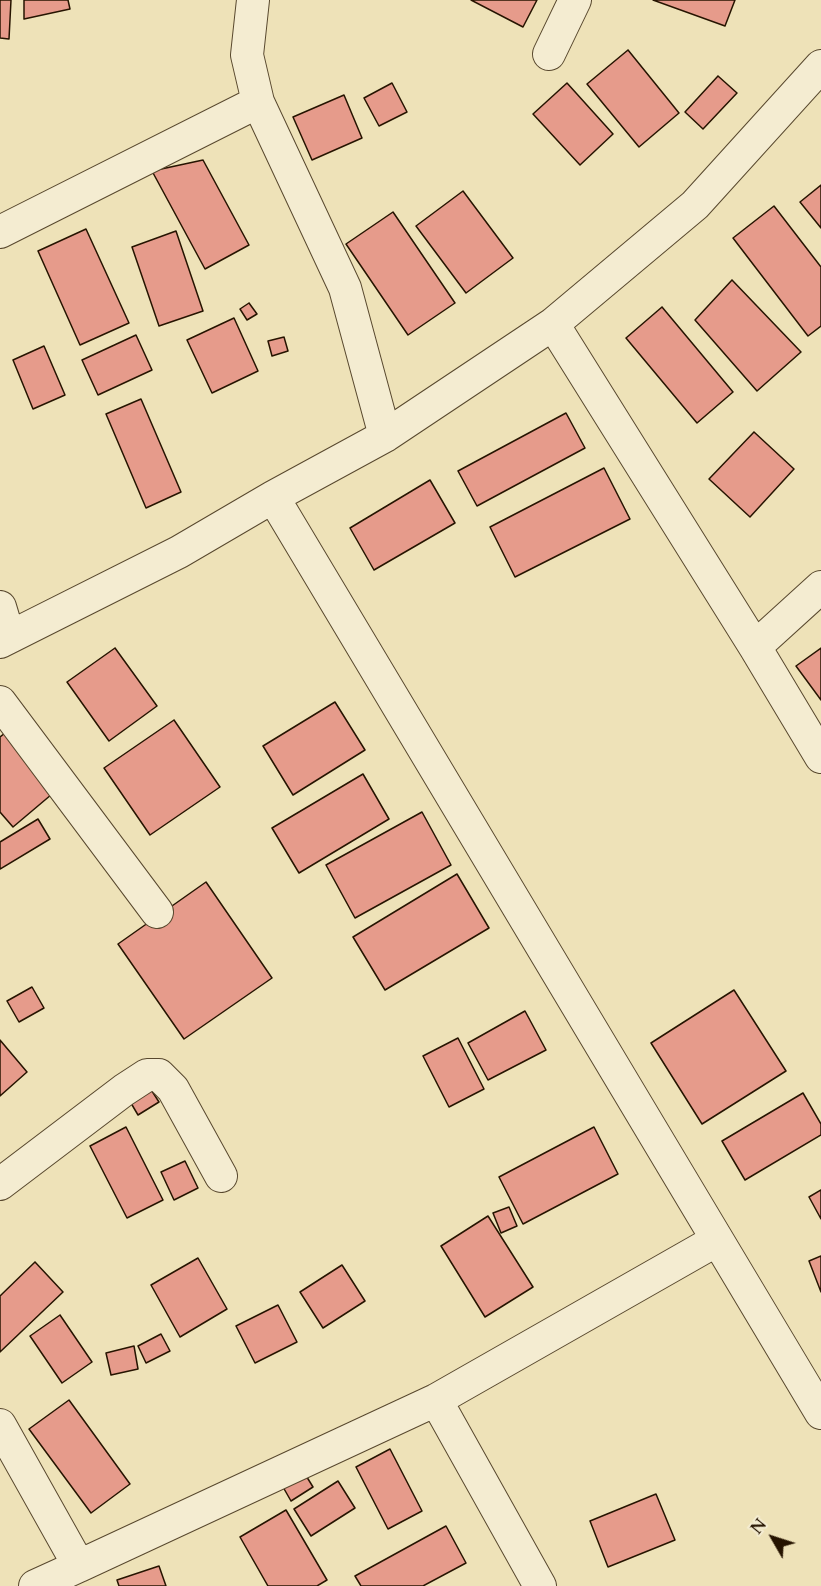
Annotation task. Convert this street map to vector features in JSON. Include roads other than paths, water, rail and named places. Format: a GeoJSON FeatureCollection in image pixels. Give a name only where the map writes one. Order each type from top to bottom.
{"type":"FeatureCollection","features":[{"type":"Feature","properties":{"kind":"street"},"geometry":{"type":"LineString","coordinates":[[253,0],[247,56],[258,102],[345,288],[386,436]]}},
{"type":"Feature","properties":{"kind":"street"},"geometry":{"type":"LineString","coordinates":[[549,54],[575,0]]}},
{"type":"Feature","properties":{"kind":"street"},"geometry":{"type":"LineString","coordinates":[[0,607],[4,640],[179,552],[273,497],[386,436],[552,324],[695,205],[821,66]]}},
{"type":"Feature","properties":{"kind":"street"},"geometry":{"type":"LineString","coordinates":[[0,232],[258,102]]}},
{"type":"Feature","properties":{"kind":"street"},"geometry":{"type":"LineString","coordinates":[[552,324],[755,647],[821,758]]}},
{"type":"Feature","properties":{"kind":"street"},"geometry":{"type":"LineString","coordinates":[[273,497],[821,1413]]}},
{"type":"Feature","properties":{"kind":"street"},"geometry":{"type":"LineString","coordinates":[[755,647],[821,587]]}},
{"type":"Feature","properties":{"kind":"street"},"geometry":{"type":"LineString","coordinates":[[0,702],[158,912]]}},
{"type":"Feature","properties":{"kind":"street"},"geometry":{"type":"LineString","coordinates":[[0,1184],[147,1075],[159,1075],[173,1089],[221,1176]]}},
{"type":"Feature","properties":{"kind":"street"},"geometry":{"type":"LineString","coordinates":[[35,1586],[436,1400],[717,1240]]}},
{"type":"Feature","properties":{"kind":"street"},"geometry":{"type":"LineString","coordinates":[[436,1400],[540,1586]]}},
{"type":"Feature","properties":{"kind":"street"},"geometry":{"type":"LineString","coordinates":[[0,1425],[79,1566]]}}]}
